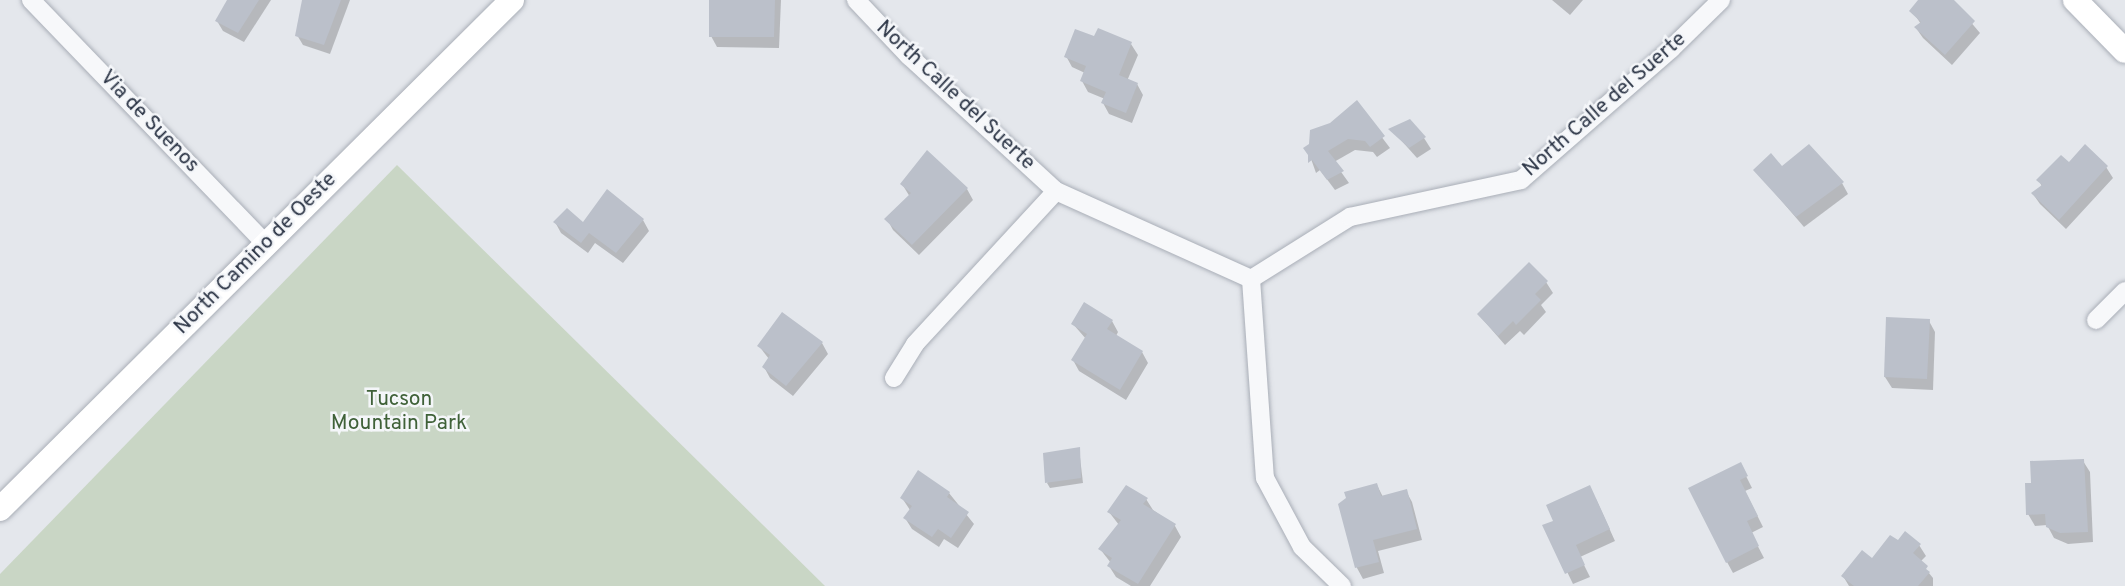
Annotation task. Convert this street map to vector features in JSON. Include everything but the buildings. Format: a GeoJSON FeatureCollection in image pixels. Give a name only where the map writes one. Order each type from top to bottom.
{"type":"FeatureCollection","features":[{"type":"Feature","properties":{"kind":"street","name":"Via de Suenos"},"geometry":{"type":"LineString","coordinates":[[31,0],[266,244]]}},
{"type":"Feature","properties":{"kind":"street","name":"North Camino de Oeste"},"geometry":{"type":"LineString","coordinates":[[0,509],[512,0]]}},
{"type":"Feature","properties":{"kind":"street","name":"North Calle del Suerte"},"geometry":{"type":"LineString","coordinates":[[856,0],[909,56],[1056,191],[1251,279],[1350,217],[1521,180],[1671,49],[1721,0]]}},
{"type":"Feature","properties":{"kind":"street"},"geometry":{"type":"LineString","coordinates":[[2075,0],[2125,51]]}},
{"type":"Feature","properties":{"kind":"street"},"geometry":{"type":"LineString","coordinates":[[894,378],[915,344],[1056,191]]}},
{"type":"Feature","properties":{"kind":"street"},"geometry":{"type":"LineString","coordinates":[[1251,279],[1265,478],[1302,547],[1342,586]]}},
{"type":"Feature","properties":{"kind":"street"},"geometry":{"type":"LineString","coordinates":[[2095,320],[2125,291]]}},
{"type":"Feature","properties":{"kind":"green space","name":"Tucson Mountain Park"},"geometry":{"type":"Polygon","coordinates":[[[397,165],[825,586],[0,586],[0,574],[397,165]]]}}]}
